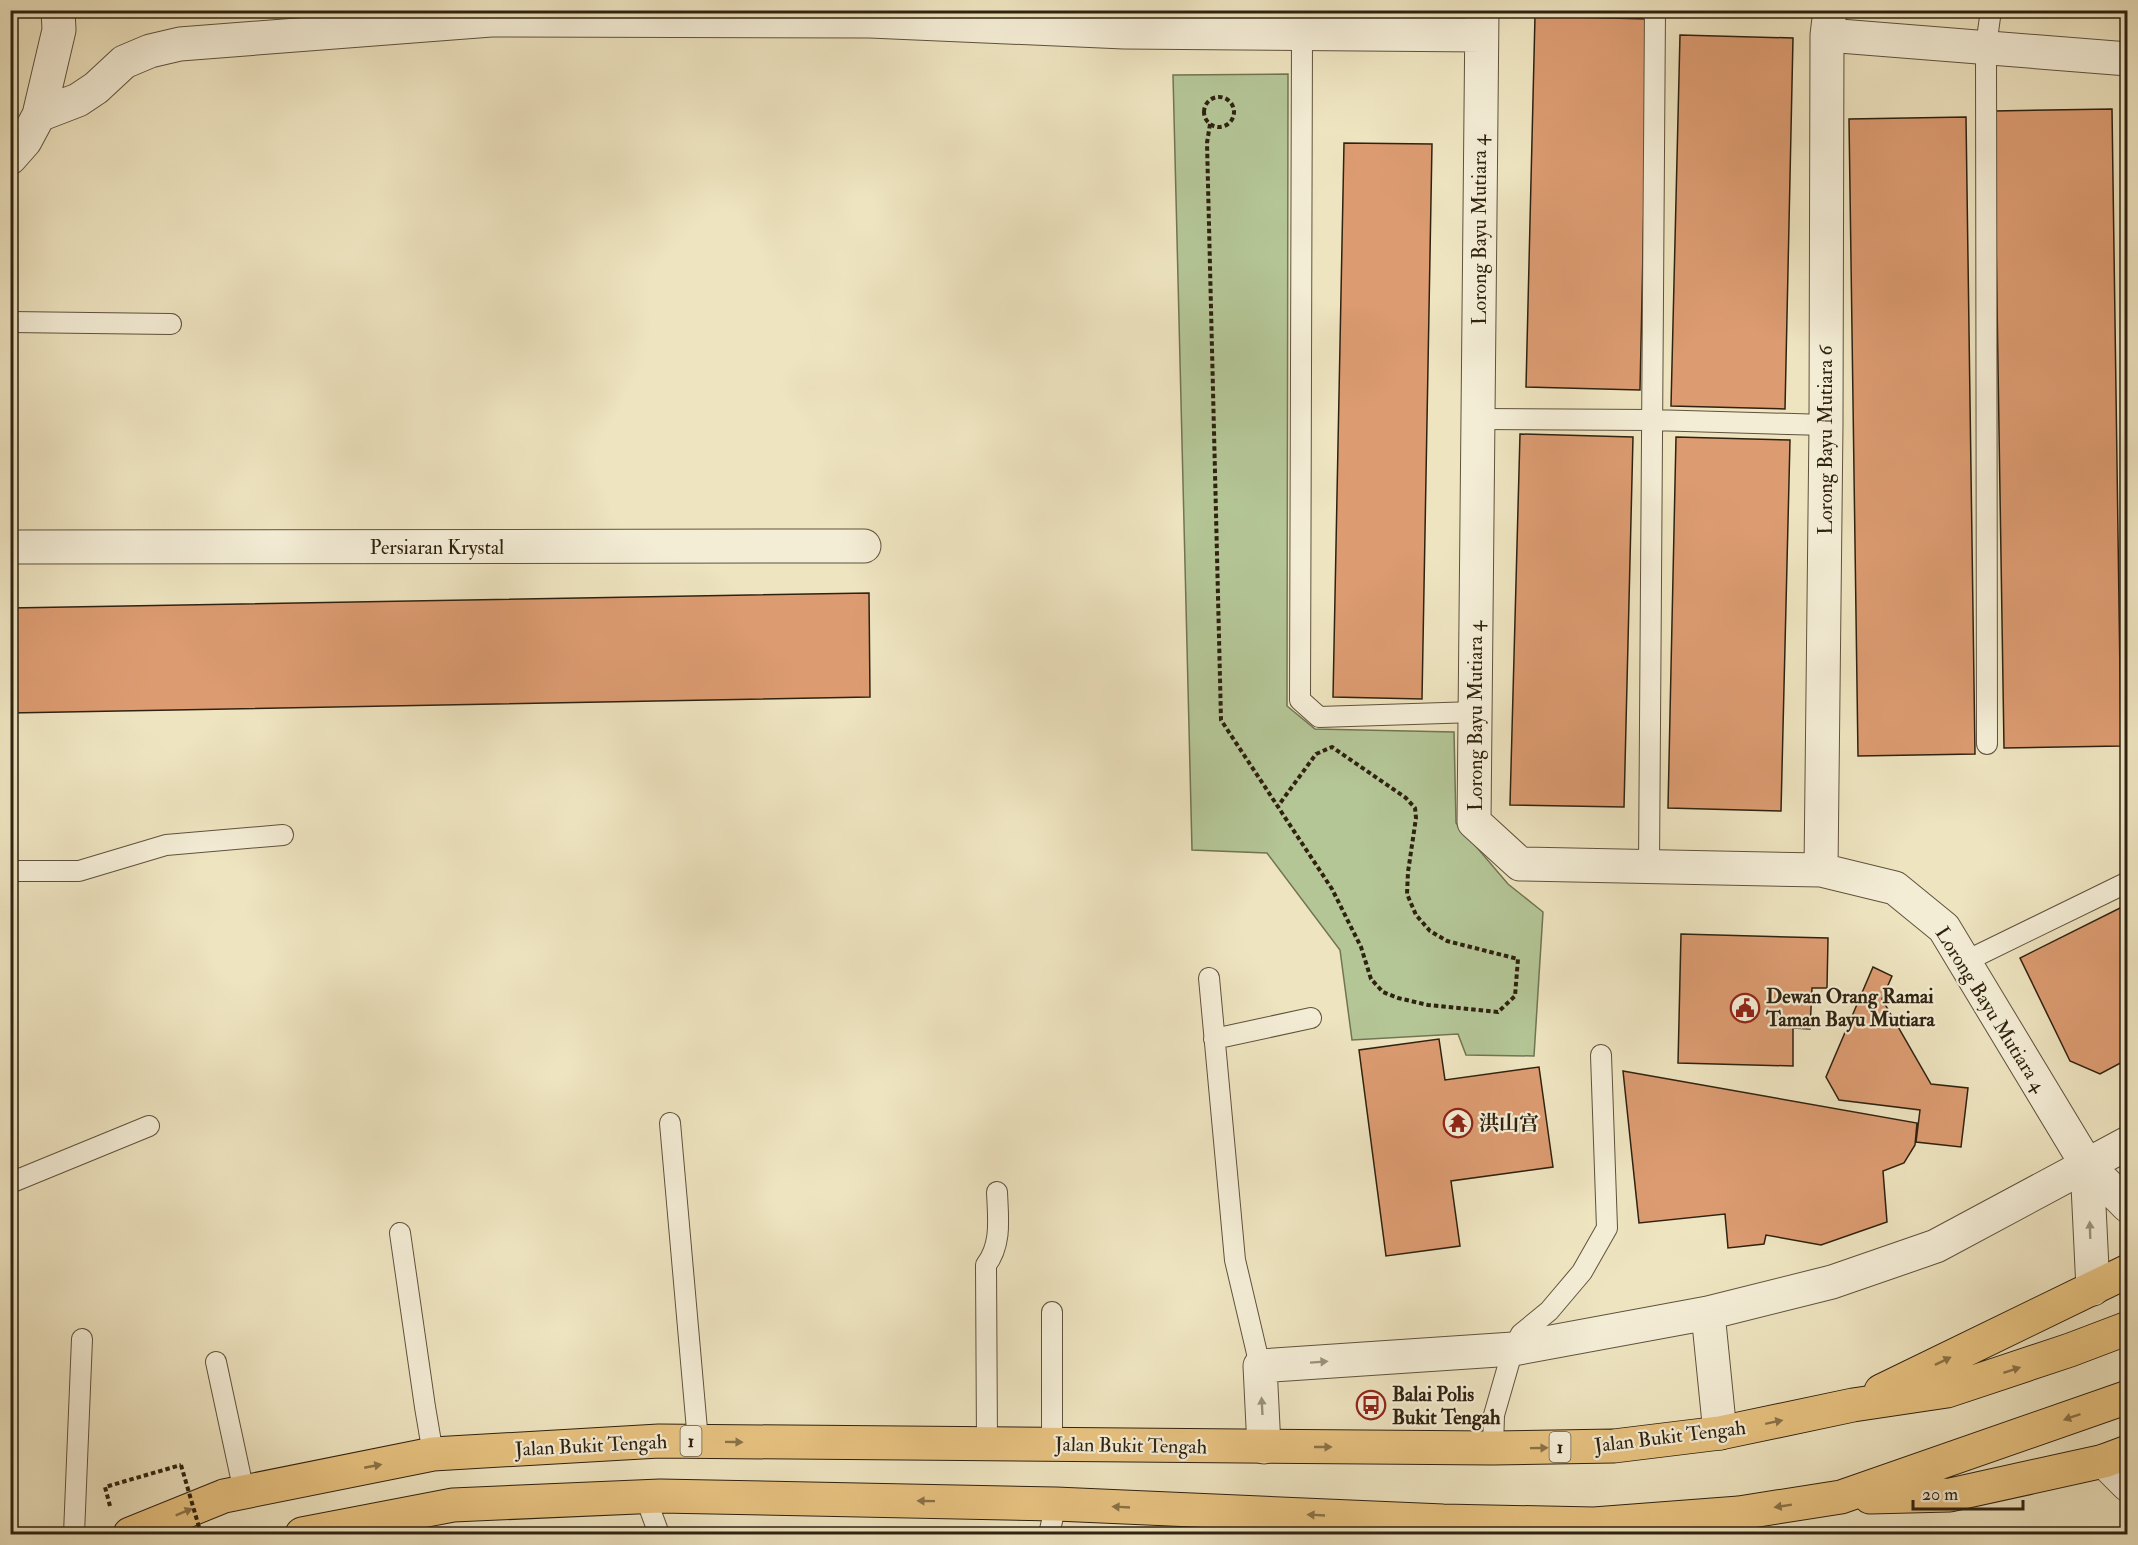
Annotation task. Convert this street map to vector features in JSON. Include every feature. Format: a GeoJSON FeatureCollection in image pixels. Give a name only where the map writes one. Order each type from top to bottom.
{"type":"FeatureCollection","features":[{"type":"Feature","properties":{"kind":"highway"},"geometry":{"type":"LineString","coordinates":[[1852,1405],[2127,1271]]}},
{"type":"Feature","properties":{"kind":"highway","name":"Jalan Bukit Tengah"},"geometry":{"type":"LineString","coordinates":[[122,1525],[225,1496],[433,1454],[659,1441],[1264,1447],[1614,1446],[1719,1433],[1852,1405],[1947,1391],[2070,1350],[2127,1328]]}},
{"type":"Feature","properties":{"kind":"highway"},"geometry":{"type":"LineString","coordinates":[[1841,1497],[2127,1397]]}},
{"type":"Feature","properties":{"kind":"highway"},"geometry":{"type":"LineString","coordinates":[[305,1534],[453,1505],[645,1496],[1053,1519],[1594,1524],[1739,1513],[1841,1497],[1950,1495],[2116,1456]]}},
{"type":"Feature","properties":{"kind":"street"},"geometry":{"type":"LineString","coordinates":[[10,158],[26,141],[39,115],[59,30],[58,10]]}},
{"type":"Feature","properties":{"kind":"street"},"geometry":{"type":"LineString","coordinates":[[39,115],[78,100],[124,62],[150,51],[180,44],[491,20],[735,15],[1125,21],[1481,23]]}},
{"type":"Feature","properties":{"kind":"street"},"geometry":{"type":"LineString","coordinates":[[1828,22],[1986,46],[2127,59]]}},
{"type":"Feature","properties":{"kind":"street","name":"Lorong Bayu Mutiara 6"},"geometry":{"type":"LineString","coordinates":[[1821,870],[1828,22]]}},
{"type":"Feature","properties":{"kind":"street","name":"Lorong Bayu Mutiara 4"},"geometry":{"type":"LineString","coordinates":[[1481,23],[1474,822],[1520,864],[1821,870],[1895,888],[1944,928],[2087,1165],[2127,1206]]}},
{"type":"Feature","properties":{"kind":"street","name":"Persiaran Krystal"},"geometry":{"type":"LineString","coordinates":[[10,547],[864,546]]}},
{"type":"Feature","properties":{"kind":"street"},"geometry":{"type":"LineString","coordinates":[[1264,1447],[1260,1366],[1513,1348],[1708,1313],[1832,1282],[1936,1246],[2127,1143]]}},
{"type":"Feature","properties":{"kind":"street","name":"Lorong Bayu Mutiara 4"},"geometry":{"type":"LineString","coordinates":[[2087,1165],[2093,1289]]}},
{"type":"Feature","properties":{"kind":"street"},"geometry":{"type":"LineString","coordinates":[[1708,1313],[1719,1433]]}},
{"type":"Feature","properties":{"kind":"street"},"geometry":{"type":"LineString","coordinates":[[2116,1456],[2127,1485]]}},
{"type":"Feature","properties":{"kind":"lane"},"geometry":{"type":"LineString","coordinates":[[1649,866],[1655,10]]}},
{"type":"Feature","properties":{"kind":"lane"},"geometry":{"type":"LineString","coordinates":[[1987,744],[1986,46],[1991,10]]}},
{"type":"Feature","properties":{"kind":"lane"},"geometry":{"type":"LineString","coordinates":[[1303,22],[1300,700],[1319,717],[1475,712]]}},
{"type":"Feature","properties":{"kind":"lane"},"geometry":{"type":"LineString","coordinates":[[10,322],[171,324]]}},
{"type":"Feature","properties":{"kind":"lane"},"geometry":{"type":"LineString","coordinates":[[1478,419],[1652,420],[1826,425]]}},
{"type":"Feature","properties":{"kind":"lane"},"geometry":{"type":"LineString","coordinates":[[10,871],[79,871],[166,845],[283,835]]}},
{"type":"Feature","properties":{"kind":"lane"},"geometry":{"type":"LineString","coordinates":[[1964,962],[2127,882]]}},
{"type":"Feature","properties":{"kind":"lane"},"geometry":{"type":"LineString","coordinates":[[1209,978],[1235,1260],[1260,1366]]}},
{"type":"Feature","properties":{"kind":"lane"},"geometry":{"type":"LineString","coordinates":[[1214,1039],[1311,1018]]}},
{"type":"Feature","properties":{"kind":"lane"},"geometry":{"type":"LineString","coordinates":[[1493,1448],[1494,1415],[1513,1348],[1521,1334],[1549,1311],[1582,1272],[1607,1228],[1601,1055]]}},
{"type":"Feature","properties":{"kind":"lane"},"geometry":{"type":"LineString","coordinates":[[670,1123],[698,1442]]}},
{"type":"Feature","properties":{"kind":"lane"},"geometry":{"type":"LineString","coordinates":[[10,1182],[149,1126]]}},
{"type":"Feature","properties":{"kind":"lane"},"geometry":{"type":"LineString","coordinates":[[987,1444],[986,1266],[992,1257],[998,1239],[997,1192]]}},
{"type":"Feature","properties":{"kind":"lane"},"geometry":{"type":"LineString","coordinates":[[400,1233],[433,1454]]}},
{"type":"Feature","properties":{"kind":"lane"},"geometry":{"type":"LineString","coordinates":[[1052,1312],[1052,1445]]}},
{"type":"Feature","properties":{"kind":"lane"},"geometry":{"type":"LineString","coordinates":[[74,1534],[81,1339]]}},
{"type":"Feature","properties":{"kind":"lane"},"geometry":{"type":"LineString","coordinates":[[216,1362],[244,1492]]}},
{"type":"Feature","properties":{"kind":"lane"},"geometry":{"type":"LineString","coordinates":[[645,1496],[660,1534]]}},
{"type":"Feature","properties":{"kind":"path"},"geometry":{"type":"LineString","coordinates":[[1212,98],[1226,98],[1233,105],[1233,119],[1225,126],[1210,124],[1205,116],[1206,106],[1212,98]]}},
{"type":"Feature","properties":{"kind":"path"},"geometry":{"type":"LineString","coordinates":[[122,1525],[105,1486],[180,1465],[201,1534]]}},
{"type":"Feature","properties":{"kind":"green space"},"geometry":{"type":"Polygon","coordinates":[[[1288,74],[1287,706],[1315,729],[1454,732],[1456,823],[1508,884],[1543,912],[1534,1056],[1466,1055],[1458,1034],[1352,1040],[1340,950],[1267,853],[1192,850],[1173,75],[1288,74]]]}},
{"type":"Feature","properties":{"kind":"building"},"geometry":{"type":"Polygon","coordinates":[[[1535,16],[1648,19],[1640,390],[1526,387],[1535,16]]]}},
{"type":"Feature","properties":{"kind":"building"},"geometry":{"type":"Polygon","coordinates":[[[1680,35],[1793,38],[1785,409],[1671,406],[1680,35]]]}},
{"type":"Feature","properties":{"kind":"building"},"geometry":{"type":"Polygon","coordinates":[[[2112,109],[2121,746],[2004,748],[1994,111],[2112,109]]]}},
{"type":"Feature","properties":{"kind":"building"},"geometry":{"type":"Polygon","coordinates":[[[1966,117],[1975,754],[1858,756],[1849,119],[1966,117]]]}},
{"type":"Feature","properties":{"kind":"building"},"geometry":{"type":"Polygon","coordinates":[[[1344,143],[1432,144],[1422,699],[1333,697],[1344,143]]]}},
{"type":"Feature","properties":{"kind":"building"},"geometry":{"type":"Polygon","coordinates":[[[1520,434],[1633,437],[1624,807],[1510,805],[1520,434]]]}},
{"type":"Feature","properties":{"kind":"building"},"geometry":{"type":"Polygon","coordinates":[[[1676,437],[1790,440],[1781,811],[1668,808],[1676,437]]]}},
{"type":"Feature","properties":{"kind":"building"},"geometry":{"type":"Polygon","coordinates":[[[869,593],[870,697],[10,713],[10,608],[869,593]]]}},
{"type":"Feature","properties":{"kind":"building"},"geometry":{"type":"Polygon","coordinates":[[[2128,904],[2128,1059],[2100,1074],[2070,1061],[2020,958],[2128,904]]]}},
{"type":"Feature","properties":{"kind":"building","name":"Dewan Orang Ramai Taman Bayu Mutiara"},"geometry":{"type":"Polygon","coordinates":[[[1681,934],[1828,938],[1827,988],[1812,988],[1810,1029],[1793,1028],[1793,1066],[1678,1063],[1681,934]]]}},
{"type":"Feature","properties":{"kind":"building"},"geometry":{"type":"Polygon","coordinates":[[[1873,967],[1892,976],[1882,999],[1931,1084],[1968,1088],[1961,1147],[1916,1142],[1920,1110],[1839,1100],[1826,1077],[1873,967]]]}},
{"type":"Feature","properties":{"kind":"building","name":"洪山宫"},"geometry":{"type":"Polygon","coordinates":[[[1439,1039],[1445,1080],[1539,1067],[1553,1167],[1451,1181],[1460,1246],[1386,1256],[1359,1050],[1439,1039]]]}},
{"type":"Feature","properties":{"kind":"building"},"geometry":{"type":"Polygon","coordinates":[[[1623,1071],[1917,1123],[1915,1145],[1904,1163],[1883,1171],[1887,1222],[1821,1245],[1766,1235],[1764,1244],[1728,1248],[1725,1214],[1639,1223],[1623,1071]]]}},
{"type":"Feature","properties":{"kind":"place","name":"Dewan Orang Ramai Taman Bayu Mutiara"},"geometry":{"type":"Point","coordinates":[1745,1008]}},
{"type":"Feature","properties":{"kind":"place","name":"洪山宫"},"geometry":{"type":"Point","coordinates":[1458,1123]}},
{"type":"Feature","properties":{"kind":"place","name":"Balai Polis Bukit Tengah"},"geometry":{"type":"Point","coordinates":[1371,1405]}}]}
